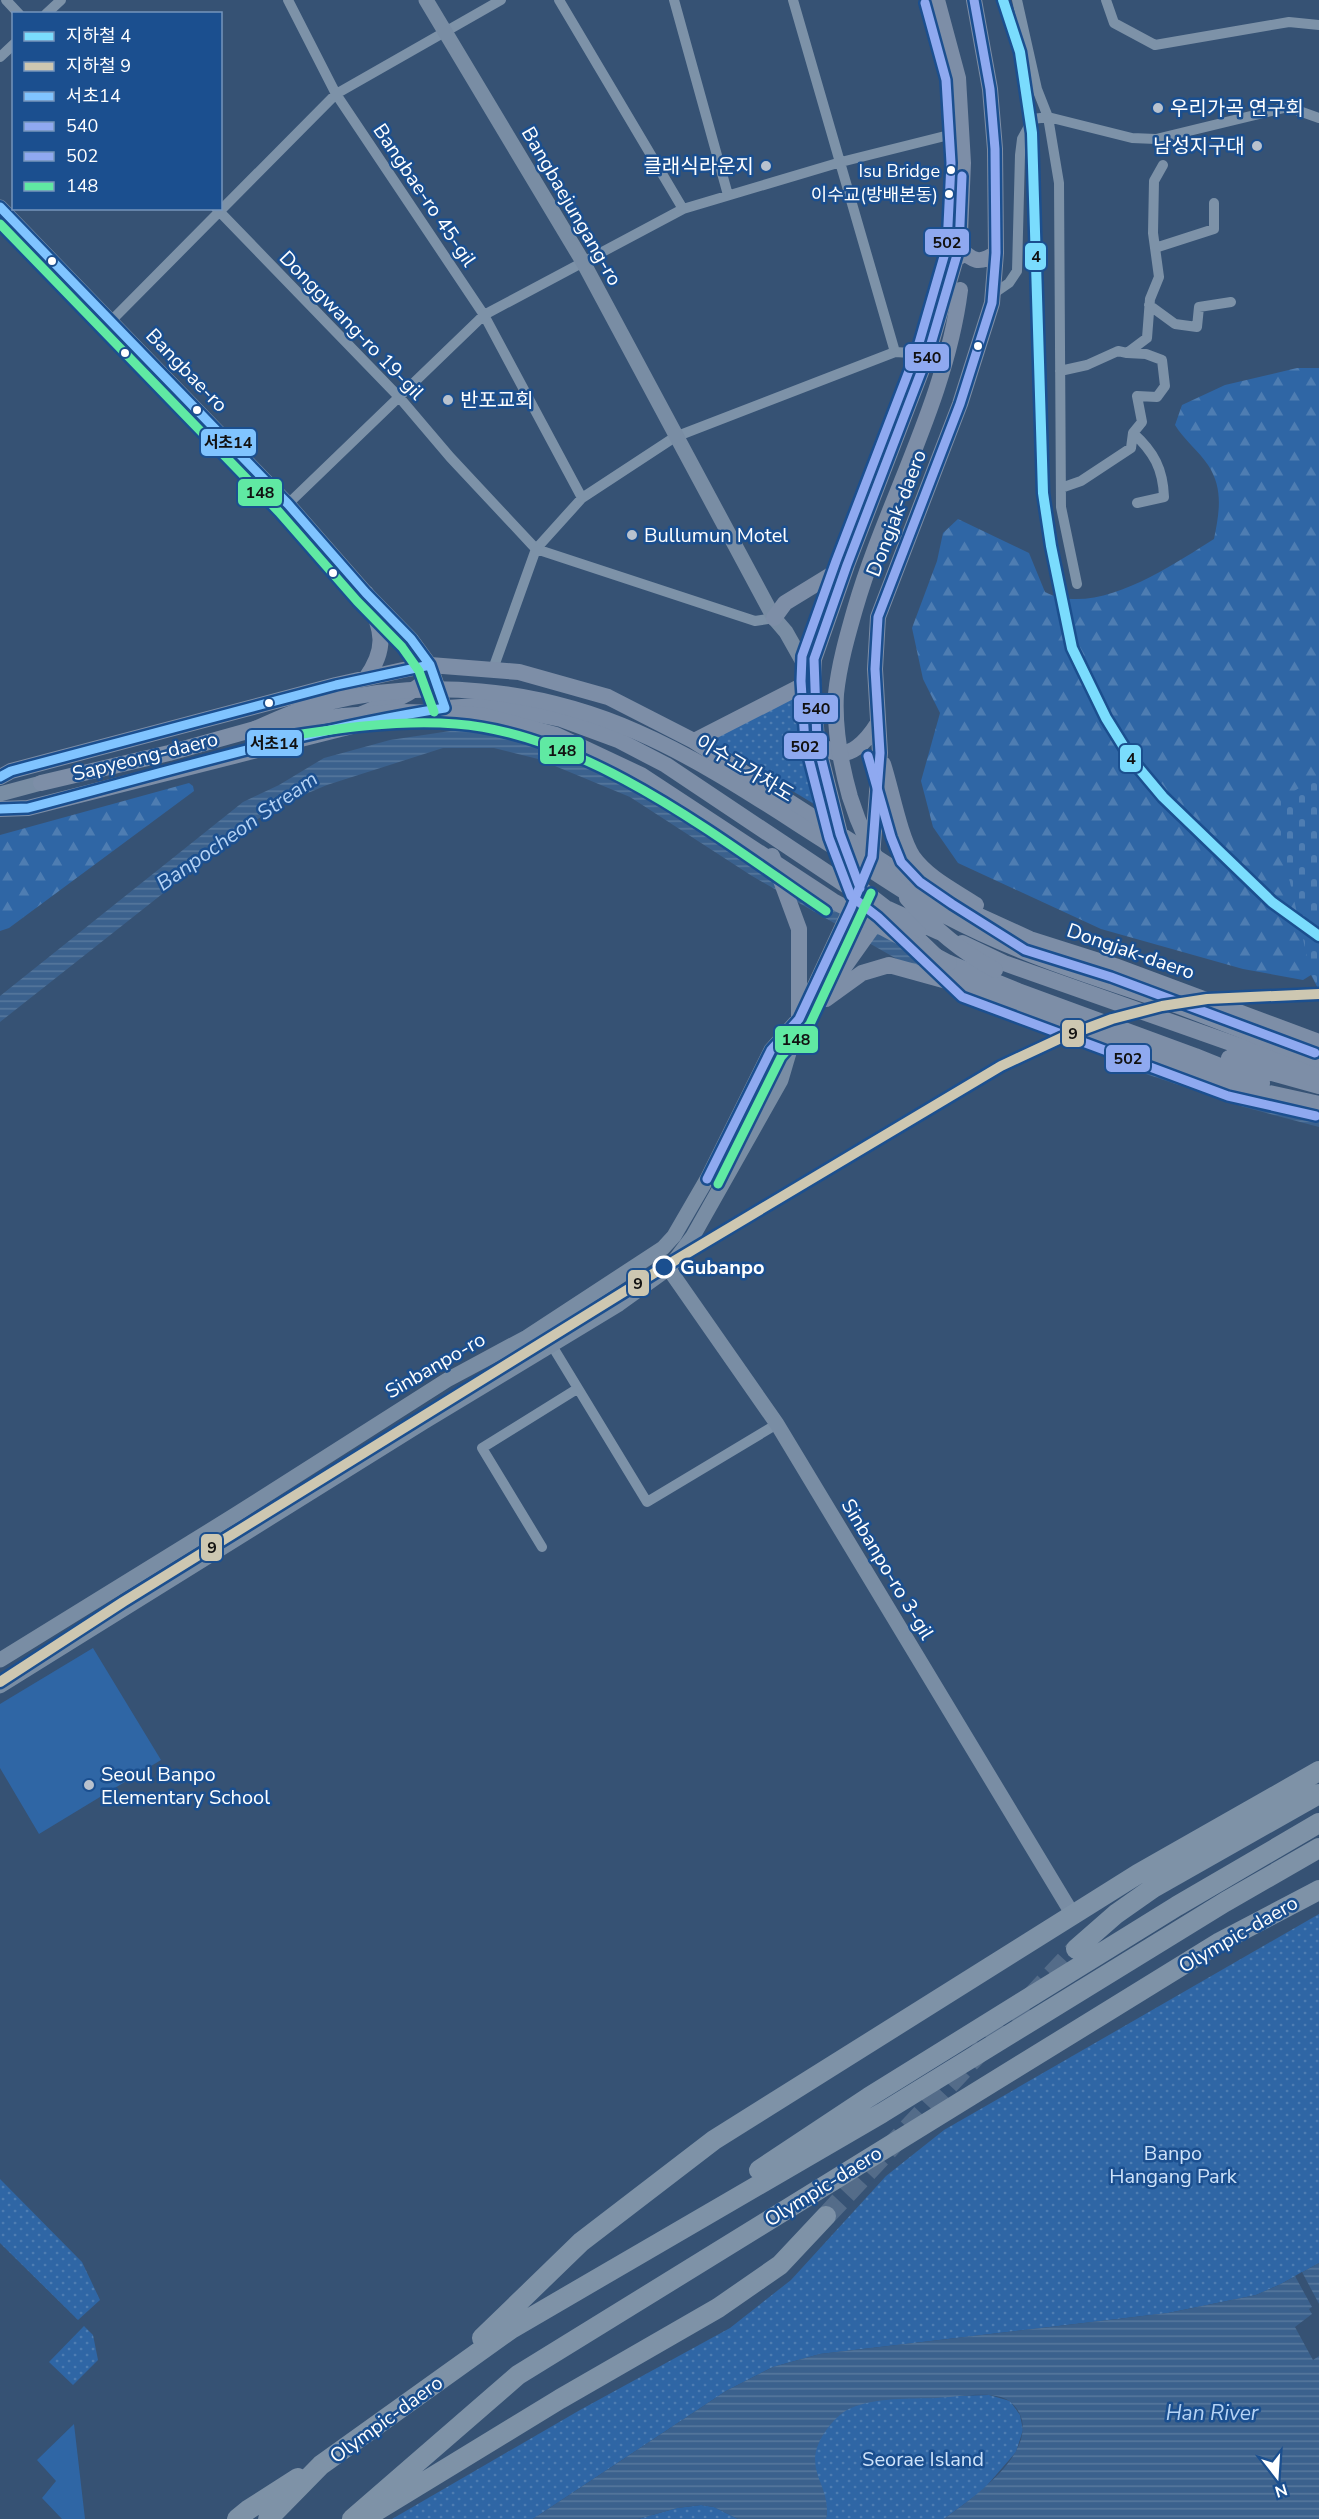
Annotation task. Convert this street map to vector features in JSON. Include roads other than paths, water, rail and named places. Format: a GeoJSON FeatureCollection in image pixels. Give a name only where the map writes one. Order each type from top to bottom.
{"type":"FeatureCollection","features":[{"type":"Feature","properties":{"kind":"highway"},"geometry":{"type":"LineString","coordinates":[[435,2384],[581,2242],[714,2140],[1138,1874],[1319,1771]]}},
{"type":"Feature","properties":{"kind":"highway"},"geometry":{"type":"LineString","coordinates":[[1076,1949],[1116,1914],[1153,1888],[1319,1794]]}},
{"type":"Feature","properties":{"kind":"highway","name":"Olympic-daero"},"geometry":{"type":"LineString","coordinates":[[573,2292],[869,2097],[1177,1906],[1319,1823]]}},
{"type":"Feature","properties":{"kind":"highway","name":"Olympic-daero"},"geometry":{"type":"LineString","coordinates":[[268,2519],[321,2465],[511,2329],[882,2113],[1225,1902],[1319,1848]]}},
{"type":"Feature","properties":{"kind":"highway","name":"Olympic-daero"},"geometry":{"type":"LineString","coordinates":[[352,2519],[518,2375],[1210,1948],[1319,1890]]}},
{"type":"Feature","properties":{"kind":"highway"},"geometry":{"type":"LineString","coordinates":[[363,2519],[390,2505],[560,2399],[718,2308],[780,2265],[826,2216]]}},
{"type":"Feature","properties":{"kind":"highway"},"geometry":{"type":"LineString","coordinates":[[237,2519],[321,2465]]}},
{"type":"Feature","properties":{"kind":"main road","name":"Bangbaejungang-ro"},"geometry":{"type":"LineString","coordinates":[[426,0],[583,262],[774,618],[786,632],[813,680]]}},
{"type":"Feature","properties":{"kind":"main road","name":"Dongjak-daero"},"geometry":{"type":"LineString","coordinates":[[937,0],[958,78],[963,163],[958,248],[960,290],[947,361],[868,566],[845,647],[836,696],[838,731],[843,771],[857,819],[886,874],[922,916],[965,953],[995,970],[1256,1068]]}},
{"type":"Feature","properties":{"kind":"main road","name":"Dongjak-daero"},"geometry":{"type":"LineString","coordinates":[[853,887],[872,857],[880,753],[875,669],[878,617],[960,404],[993,294],[996,253],[995,148],[992,113],[974,0]]}},
{"type":"Feature","properties":{"kind":"main road","name":"Bangbae-ro"},"geometry":{"type":"LineString","coordinates":[[0,207],[288,504],[366,593],[411,639],[432,669],[445,708]]}},
{"type":"Feature","properties":{"kind":"main road","name":"Dongjak-daero"},"geometry":{"type":"LineString","coordinates":[[853,887],[818,742],[813,680],[814,659],[847,565],[928,354],[958,248]]}},
{"type":"Feature","properties":{"kind":"main road"},"geometry":{"type":"LineString","coordinates":[[958,248],[971,259],[985,260],[996,253]]}},
{"type":"Feature","properties":{"kind":"main road"},"geometry":{"type":"LineString","coordinates":[[774,618],[785,603],[847,565]]}},
{"type":"Feature","properties":{"kind":"main road"},"geometry":{"type":"LineString","coordinates":[[366,593],[374,614],[381,648],[380,655],[366,678]]}},
{"type":"Feature","properties":{"kind":"main road"},"geometry":{"type":"LineString","coordinates":[[325,731],[410,692],[428,680],[432,669]]}},
{"type":"Feature","properties":{"kind":"main road","name":"Sapyeong-daero"},"geometry":{"type":"LineString","coordinates":[[0,777],[11,771],[366,678],[432,669],[493,669],[519,672],[608,697],[694,741],[840,834]]}},
{"type":"Feature","properties":{"kind":"main road"},"geometry":{"type":"LineString","coordinates":[[694,741],[813,680]]}},
{"type":"Feature","properties":{"kind":"main road"},"geometry":{"type":"LineString","coordinates":[[336,685],[360,689],[364,697],[365,704],[360,712],[350,720]]}},
{"type":"Feature","properties":{"kind":"main road","name":"이수고가차도"},"geometry":{"type":"LineString","coordinates":[[41,783],[169,753],[255,729],[317,704],[352,697],[402,691],[455,689],[501,692],[543,700],[585,712],[637,732],[688,757],[946,916],[1035,956],[1209,1017],[1319,1060]]}},
{"type":"Feature","properties":{"kind":"main road","name":"Sapyeong-daero"},"geometry":{"type":"LineString","coordinates":[[0,809],[28,808],[382,718],[445,708],[491,705],[561,719],[618,740],[666,765],[759,829],[853,887]]}},
{"type":"Feature","properties":{"kind":"main road","name":"이수고가차도"},"geometry":{"type":"LineString","coordinates":[[255,729],[343,716],[400,712],[485,716],[556,735],[641,775],[833,901],[949,963],[1195,1056]]}},
{"type":"Feature","properties":{"kind":"main road"},"geometry":{"type":"LineString","coordinates":[[818,742],[833,752],[847,753],[862,745],[878,723]]}},
{"type":"Feature","properties":{"kind":"main road","name":"Dongjak-daero"},"geometry":{"type":"LineString","coordinates":[[880,753],[903,834],[912,856],[928,873],[1030,939]]}},
{"type":"Feature","properties":{"kind":"main road"},"geometry":{"type":"LineString","coordinates":[[0,794],[41,783]]}},
{"type":"Feature","properties":{"kind":"main road"},"geometry":{"type":"LineString","coordinates":[[759,829],[778,870],[799,929],[799,1019]]}},
{"type":"Feature","properties":{"kind":"main road","name":"Dongjak-daero"},"geometry":{"type":"LineString","coordinates":[[840,834],[872,857],[938,897],[1030,939],[1115,966],[1319,1042]]}},
{"type":"Feature","properties":{"kind":"main road"},"geometry":{"type":"LineString","coordinates":[[853,887],[968,987]]}},
{"type":"Feature","properties":{"kind":"main road","name":"Sinbanpo-ro"},"geometry":{"type":"LineString","coordinates":[[0,1686],[619,1304],[669,1268],[693,1236],[781,1080],[799,1019],[851,908],[853,887]]}},
{"type":"Feature","properties":{"kind":"main road"},"geometry":{"type":"LineString","coordinates":[[799,1019],[842,970],[882,914]]}},
{"type":"Feature","properties":{"kind":"main road"},"geometry":{"type":"LineString","coordinates":[[882,914],[1004,963],[1319,1074]]}},
{"type":"Feature","properties":{"kind":"main road"},"geometry":{"type":"LineString","coordinates":[[799,1019],[862,973],[890,965],[968,987],[1232,1085],[1319,1103]]}},
{"type":"Feature","properties":{"kind":"main road","name":"Sinbanpo-ro"},"geometry":{"type":"LineString","coordinates":[[0,1660],[235,1515],[447,1380],[527,1337],[657,1252],[674,1236],[707,1179],[771,1050],[799,1019]]}},
{"type":"Feature","properties":{"kind":"main road"},"geometry":{"type":"LineString","coordinates":[[1195,1056],[1256,1068],[1319,1086]]}},
{"type":"Feature","properties":{"kind":"main road"},"geometry":{"type":"LineString","coordinates":[[1195,1056],[1319,1103]]}},
{"type":"Feature","properties":{"kind":"main road","name":"Sinbanpo-ro 3-gil"},"geometry":{"type":"LineString","coordinates":[[657,1252],[777,1424],[1073,1915]]}},
{"type":"Feature","properties":{"kind":"street"},"geometry":{"type":"LineString","coordinates":[[6,0],[17,12]]}},
{"type":"Feature","properties":{"kind":"street"},"geometry":{"type":"LineString","coordinates":[[48,12],[61,0]]}},
{"type":"Feature","properties":{"kind":"street","name":"Bangbae-ro 45-gil"},"geometry":{"type":"LineString","coordinates":[[288,0],[336,94],[484,315],[582,498]]}},
{"type":"Feature","properties":{"kind":"street"},"geometry":{"type":"LineString","coordinates":[[222,207],[336,94],[501,0]]}},
{"type":"Feature","properties":{"kind":"street"},"geometry":{"type":"LineString","coordinates":[[559,0],[683,209]]}},
{"type":"Feature","properties":{"kind":"street"},"geometry":{"type":"LineString","coordinates":[[674,0],[728,195]]}},
{"type":"Feature","properties":{"kind":"street"},"geometry":{"type":"LineString","coordinates":[[793,0],[895,352]]}},
{"type":"Feature","properties":{"kind":"street"},"geometry":{"type":"LineString","coordinates":[[1017,0],[1037,89],[1048,117],[1059,183],[1061,507],[1077,584]]}},
{"type":"Feature","properties":{"kind":"street"},"geometry":{"type":"LineString","coordinates":[[1106,0],[1114,22],[1155,45],[1289,22],[1319,25]]}},
{"type":"Feature","properties":{"kind":"street"},"geometry":{"type":"LineString","coordinates":[[0,57],[12,46]]}},
{"type":"Feature","properties":{"kind":"street"},"geometry":{"type":"LineString","coordinates":[[993,294],[1009,283],[1017,271],[1022,139],[1034,119],[1048,117],[1132,138],[1156,139],[1288,107],[1319,118]]}},
{"type":"Feature","properties":{"kind":"street"},"geometry":{"type":"LineString","coordinates":[[288,504],[484,315],[683,209],[841,162],[961,132]]}},
{"type":"Feature","properties":{"kind":"street"},"geometry":{"type":"LineString","coordinates":[[1127,353],[1147,338],[1149,305],[1159,277],[1155,248],[1154,181],[1164,165]]}},
{"type":"Feature","properties":{"kind":"street"},"geometry":{"type":"LineString","coordinates":[[1155,248],[1214,229],[1214,203]]}},
{"type":"Feature","properties":{"kind":"street"},"geometry":{"type":"LineString","coordinates":[[111,321],[218,211]]}},
{"type":"Feature","properties":{"kind":"street","name":"Donggwang-ro 19-gil"},"geometry":{"type":"LineString","coordinates":[[218,211],[399,397],[450,457],[536,549],[755,621],[774,618]]}},
{"type":"Feature","properties":{"kind":"street"},"geometry":{"type":"LineString","coordinates":[[1149,305],[1175,324],[1197,327],[1199,308],[1231,302]]}},
{"type":"Feature","properties":{"kind":"street"},"geometry":{"type":"LineString","coordinates":[[1060,371],[1087,365],[1118,351],[1146,354],[1162,360],[1166,386],[1157,397],[1137,396],[1142,422],[1133,433],[1131,448],[1081,481],[1061,488]]}},
{"type":"Feature","properties":{"kind":"street"},"geometry":{"type":"LineString","coordinates":[[493,669],[536,549],[582,498],[675,437],[895,352],[928,354]]}},
{"type":"Feature","properties":{"kind":"street"},"geometry":{"type":"LineString","coordinates":[[1133,433],[1153,454],[1163,479],[1164,497],[1137,503]]}},
{"type":"Feature","properties":{"kind":"street"},"geometry":{"type":"LineString","coordinates":[[551,1344],[647,1502],[777,1424]]}},
{"type":"Feature","properties":{"kind":"street"},"geometry":{"type":"LineString","coordinates":[[542,1546],[482,1448],[577,1389]]}},
{"type":"Feature","properties":{"kind":"water","name":"Banpocheon Stream"},"geometry":{"type":"Polygon","coordinates":[[[457,730],[505,732],[576,755],[773,863],[949,968],[1319,1111],[1319,1127],[1244,1107],[1137,1071],[944,986],[752,876],[630,797],[538,759],[494,748],[443,748],[327,785],[287,802],[256,820],[0,1022],[0,996],[243,802],[279,785],[324,758],[390,740],[457,730]]]}},
{"type":"Feature","properties":{"kind":"water","name":"Han River"},"geometry":{"type":"Polygon","coordinates":[[[1319,2263],[1319,2519],[944,2519],[996,2476],[1017,2449],[1022,2435],[1021,2416],[1011,2403],[1001,2397],[978,2395],[883,2400],[861,2404],[840,2415],[825,2432],[815,2457],[827,2507],[826,2519],[738,2519],[714,2507],[701,2505],[677,2508],[638,2519],[533,2519],[726,2391],[773,2367],[820,2354],[1168,2313],[1256,2295],[1319,2263]]]}},
{"type":"Feature","properties":{"kind":"tunnel"},"geometry":{"type":"LineString","coordinates":[[826,2216],[1076,1949]]}},
{"type":"Feature","properties":{"kind":"metro line","name":"4"},"geometry":{"type":"LineString","coordinates":[[1003,0],[1020,52],[1032,133],[1043,493],[1051,546],[1072,648],[1106,718],[1132,760],[1163,797],[1272,902],[1319,936]]}},
{"type":"Feature","properties":{"kind":"metro line","name":"9"},"geometry":{"type":"LineString","coordinates":[[0,1682],[123,1602],[664,1267],[1001,1066],[1061,1038],[1112,1019],[1162,1006],[1207,999],[1319,994]]}},
{"type":"Feature","properties":{"kind":"place","name":"우리가곡 연구회"},"geometry":{"type":"Point","coordinates":[1158,108]}},
{"type":"Feature","properties":{"kind":"place","name":"남성지구대"},"geometry":{"type":"Point","coordinates":[1257,146]}},
{"type":"Feature","properties":{"kind":"place","name":"클래식라운지"},"geometry":{"type":"Point","coordinates":[766,166]}},
{"type":"Feature","properties":{"kind":"place","name":"Isu Bridge"},"geometry":{"type":"Point","coordinates":[951,170]}},
{"type":"Feature","properties":{"kind":"place","name":"이수교(방배본동)"},"geometry":{"type":"Point","coordinates":[949,194]}},
{"type":"Feature","properties":{"kind":"place","name":"반포교회"},"geometry":{"type":"Point","coordinates":[448,400]}},
{"type":"Feature","properties":{"kind":"place","name":"Bullumun Motel"},"geometry":{"type":"Point","coordinates":[632,535]}},
{"type":"Feature","properties":{"kind":"place","name":"Gubanpo"},"geometry":{"type":"Point","coordinates":[664,1267]}},
{"type":"Feature","properties":{"kind":"place","name":"Seoul Banpo Elementary School"},"geometry":{"type":"Point","coordinates":[89,1785]}},
{"type":"Feature","properties":{"kind":"park label","name":"Banpo Hangang Park"},"geometry":{"type":"Point","coordinates":[1173,2164]}},
{"type":"Feature","properties":{"kind":"park label","name":"Seorae Island"},"geometry":{"type":"Point","coordinates":[923,2459]}}]}
